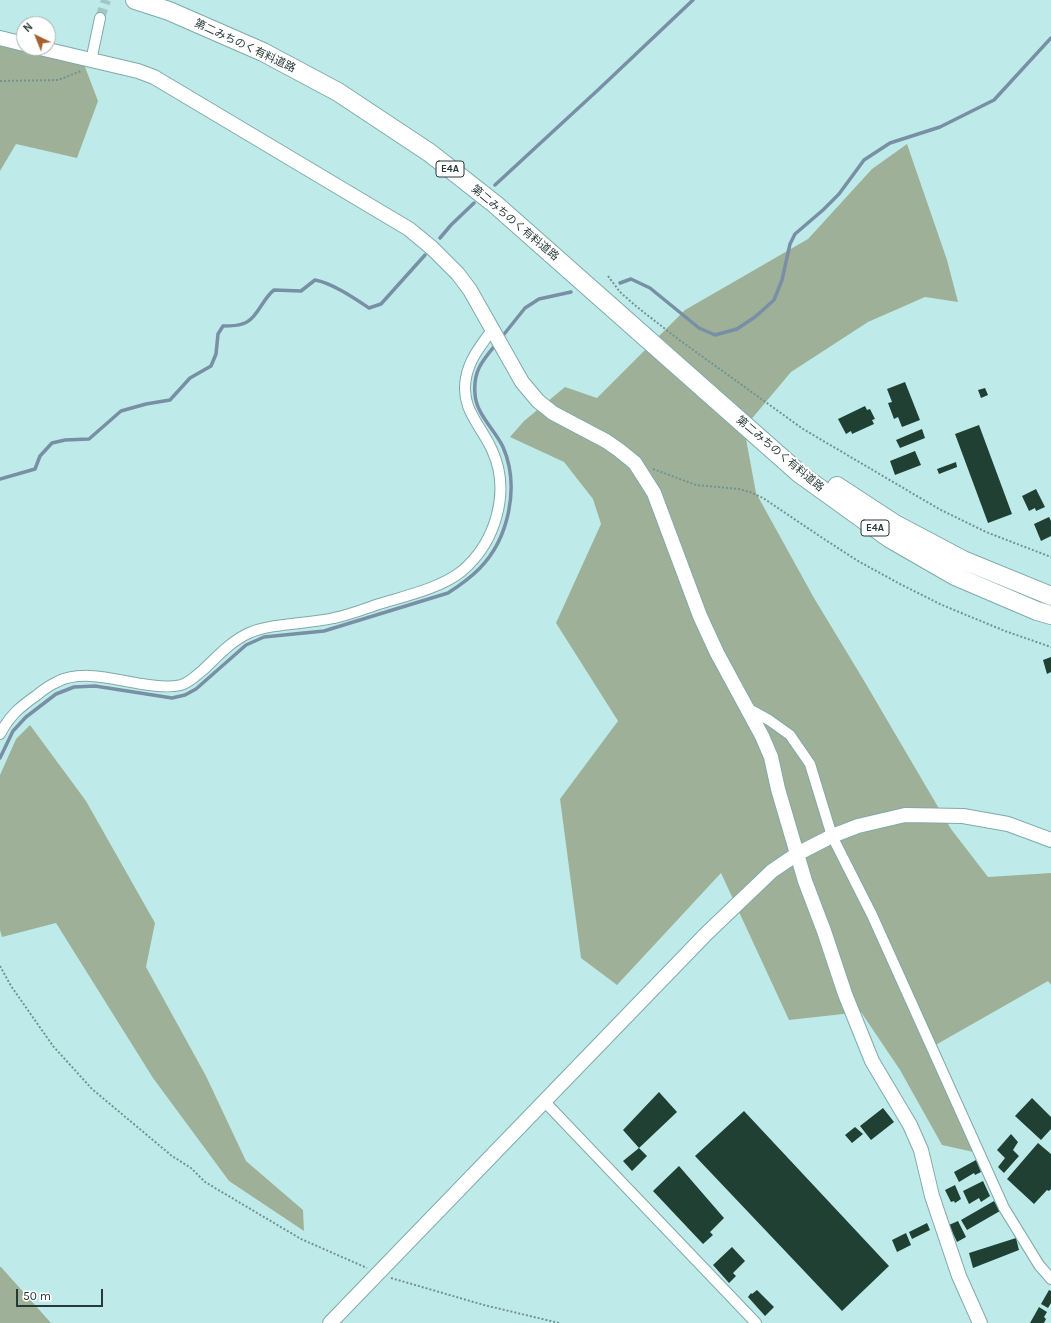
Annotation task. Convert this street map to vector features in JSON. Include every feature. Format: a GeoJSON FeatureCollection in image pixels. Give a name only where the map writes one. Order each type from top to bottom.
{"type":"FeatureCollection","features":[{"type":"Feature","properties":{"kind":"highway","name":"第二みちのく有料道路"},"geometry":{"type":"LineString","coordinates":[[135,0],[169,11],[263,52],[338,92],[430,153],[496,205],[800,474],[888,538],[955,576],[1037,611],[1051,615]]}},
{"type":"Feature","properties":{"kind":"highway","name":"第二みちのく有料道路"},"geometry":{"type":"LineString","coordinates":[[722,405],[807,466],[895,524],[962,560],[1051,596]]}},
{"type":"Feature","properties":{"kind":"street"},"geometry":{"type":"LineString","coordinates":[[97,62],[100,18]]}},
{"type":"Feature","properties":{"kind":"street"},"geometry":{"type":"LineString","coordinates":[[0,38],[16,42]]}},
{"type":"Feature","properties":{"kind":"street"},"geometry":{"type":"LineString","coordinates":[[56,52],[138,71],[154,77],[409,229],[432,248],[458,274],[470,290],[522,382],[538,401],[553,413],[606,441],[635,463],[654,493],[700,616],[717,653],[762,736],[771,757],[778,789],[805,880],[845,994],[872,1061],[910,1125],[921,1150],[932,1196],[958,1276],[980,1323]]}},
{"type":"Feature","properties":{"kind":"street"},"geometry":{"type":"LineString","coordinates":[[0,734],[7,721],[20,707],[58,681],[74,677],[92,676],[155,686],[182,685],[194,678],[238,638],[250,632],[265,628],[334,618],[428,588],[447,580],[462,571],[476,557],[487,541],[500,505],[498,470],[493,452],[486,437],[474,420],[468,408],[466,393],[466,379],[471,363],[479,347],[493,332]]}},
{"type":"Feature","properties":{"kind":"street"},"geometry":{"type":"LineString","coordinates":[[747,708],[769,720],[790,735],[810,764],[832,836],[872,915],[1004,1208],[1039,1265],[1051,1279]]}},
{"type":"Feature","properties":{"kind":"street"},"geometry":{"type":"LineString","coordinates":[[330,1323],[707,933],[772,871],[798,854],[832,836],[858,826],[904,815],[963,816],[1008,824],[1051,840]]}},
{"type":"Feature","properties":{"kind":"street"},"geometry":{"type":"LineString","coordinates":[[544,1101],[756,1323]]}},
{"type":"Feature","properties":{"kind":"path"},"geometry":{"type":"LineString","coordinates":[[0,81],[58,80],[97,62]]}},
{"type":"Feature","properties":{"kind":"path"},"geometry":{"type":"LineString","coordinates":[[608,276],[620,292],[637,307],[697,353],[803,429],[939,509],[986,532],[1051,557]]}},
{"type":"Feature","properties":{"kind":"path"},"geometry":{"type":"LineString","coordinates":[[635,463],[696,485],[744,490],[763,498],[858,561],[900,584],[949,608],[1005,631],[1051,647]]}},
{"type":"Feature","properties":{"kind":"path"},"geometry":{"type":"LineString","coordinates":[[0,966],[11,986],[53,1046],[92,1089],[172,1156],[191,1168],[205,1182],[302,1239],[373,1270]]}},
{"type":"Feature","properties":{"kind":"path"},"geometry":{"type":"LineString","coordinates":[[387,1277],[559,1323]]}},
{"type":"Feature","properties":{"kind":"green space"},"geometry":{"type":"Polygon","coordinates":[[[0,39],[16,45],[16,56],[56,56],[56,52],[82,59],[98,101],[77,158],[16,144],[0,171],[0,39]]]}},
{"type":"Feature","properties":{"kind":"green space"},"geometry":{"type":"Polygon","coordinates":[[[907,144],[947,260],[958,302],[925,297],[868,322],[791,372],[744,428],[756,493],[814,598],[951,829],[988,877],[1051,873],[1051,985],[1048,981],[932,1047],[978,1153],[942,1145],[900,1070],[861,1012],[789,1020],[721,873],[617,985],[581,958],[560,799],[618,721],[556,623],[601,524],[593,499],[564,462],[510,437],[524,421],[565,387],[597,398],[685,310],[808,239],[872,169],[907,144]]]}},
{"type":"Feature","properties":{"kind":"green space"},"geometry":{"type":"Polygon","coordinates":[[[30,725],[86,801],[155,923],[146,967],[206,1076],[246,1161],[303,1210],[304,1231],[229,1181],[153,1078],[56,923],[2,937],[0,930],[0,775],[16,739],[30,725]]]}},
{"type":"Feature","properties":{"kind":"green space"},"geometry":{"type":"Polygon","coordinates":[[[1,1267],[51,1323],[0,1323],[1,1267]]]}},
{"type":"Feature","properties":{"kind":"building"},"geometry":{"type":"Polygon","coordinates":[[[905,382],[920,420],[902,427],[898,417],[894,419],[888,403],[892,402],[887,389],[905,382]]]}},
{"type":"Feature","properties":{"kind":"building"},"geometry":{"type":"Polygon","coordinates":[[[985,388],[988,395],[981,398],[978,390],[985,388]]]}},
{"type":"Feature","properties":{"kind":"building"},"geometry":{"type":"Polygon","coordinates":[[[865,406],[867,410],[870,409],[875,419],[872,420],[874,424],[852,434],[851,431],[846,434],[838,419],[865,406]]]}},
{"type":"Feature","properties":{"kind":"building"},"geometry":{"type":"Polygon","coordinates":[[[979,425],[1012,514],[988,523],[955,434],[979,425]]]}},
{"type":"Feature","properties":{"kind":"building"},"geometry":{"type":"Polygon","coordinates":[[[922,429],[925,438],[900,448],[896,440],[922,429]]]}},
{"type":"Feature","properties":{"kind":"building"},"geometry":{"type":"Polygon","coordinates":[[[915,451],[921,465],[895,475],[890,461],[915,451]]]}},
{"type":"Feature","properties":{"kind":"building"},"geometry":{"type":"Polygon","coordinates":[[[956,462],[957,467],[939,474],[937,469],[956,462]]]}},
{"type":"Feature","properties":{"kind":"building"},"geometry":{"type":"Polygon","coordinates":[[[1036,489],[1045,507],[1036,511],[1035,508],[1029,511],[1022,496],[1036,489]]]}},
{"type":"Feature","properties":{"kind":"building"},"geometry":{"type":"Polygon","coordinates":[[[1049,517],[1051,521],[1051,536],[1041,541],[1034,524],[1049,517]]]}},
{"type":"Feature","properties":{"kind":"building"},"geometry":{"type":"Polygon","coordinates":[[[1051,657],[1051,672],[1047,674],[1043,660],[1051,657]]]}},
{"type":"Feature","properties":{"kind":"building"},"geometry":{"type":"Polygon","coordinates":[[[659,1092],[677,1112],[639,1148],[623,1130],[659,1092]]]}},
{"type":"Feature","properties":{"kind":"building"},"geometry":{"type":"Polygon","coordinates":[[[1032,1098],[1051,1117],[1051,1129],[1041,1140],[1015,1116],[1032,1098]]]}},
{"type":"Feature","properties":{"kind":"building"},"geometry":{"type":"Polygon","coordinates":[[[883,1108],[894,1122],[871,1140],[860,1126],[883,1108]]]}},
{"type":"Feature","properties":{"kind":"building"},"geometry":{"type":"Polygon","coordinates":[[[744,1111],[889,1266],[842,1311],[695,1156],[744,1111]]]}},
{"type":"Feature","properties":{"kind":"building"},"geometry":{"type":"Polygon","coordinates":[[[855,1127],[863,1134],[852,1143],[845,1135],[855,1127]]]}},
{"type":"Feature","properties":{"kind":"building"},"geometry":{"type":"Polygon","coordinates":[[[1011,1134],[1018,1142],[1013,1150],[1019,1156],[1004,1173],[998,1167],[1005,1158],[997,1150],[1011,1134]]]}},
{"type":"Feature","properties":{"kind":"building"},"geometry":{"type":"Polygon","coordinates":[[[1038,1143],[1051,1154],[1051,1189],[1049,1191],[1047,1190],[1034,1204],[1007,1179],[1038,1143]]]}},
{"type":"Feature","properties":{"kind":"building"},"geometry":{"type":"Polygon","coordinates":[[[639,1148],[647,1156],[632,1171],[623,1161],[639,1148]]]}},
{"type":"Feature","properties":{"kind":"building"},"geometry":{"type":"Polygon","coordinates":[[[976,1160],[981,1172],[975,1175],[974,1173],[959,1182],[954,1172],[976,1160]]]}},
{"type":"Feature","properties":{"kind":"building"},"geometry":{"type":"Polygon","coordinates":[[[679,1166],[724,1218],[710,1232],[713,1235],[703,1244],[653,1191],[679,1166]]]}},
{"type":"Feature","properties":{"kind":"building"},"geometry":{"type":"Polygon","coordinates":[[[983,1181],[990,1196],[981,1202],[979,1198],[969,1204],[963,1191],[983,1181]]]}},
{"type":"Feature","properties":{"kind":"building"},"geometry":{"type":"Polygon","coordinates":[[[955,1185],[961,1199],[955,1203],[954,1201],[951,1202],[945,1190],[955,1185]]]}},
{"type":"Feature","properties":{"kind":"building"},"geometry":{"type":"Polygon","coordinates":[[[994,1201],[1000,1211],[967,1230],[961,1220],[994,1201]]]}},
{"type":"Feature","properties":{"kind":"building"},"geometry":{"type":"Polygon","coordinates":[[[958,1221],[966,1237],[957,1242],[949,1225],[958,1221]]]}},
{"type":"Feature","properties":{"kind":"building"},"geometry":{"type":"Polygon","coordinates":[[[927,1223],[930,1230],[912,1239],[909,1232],[927,1223]]]}},
{"type":"Feature","properties":{"kind":"building"},"geometry":{"type":"Polygon","coordinates":[[[906,1233],[911,1245],[897,1252],[892,1240],[906,1233]]]}},
{"type":"Feature","properties":{"kind":"building"},"geometry":{"type":"Polygon","coordinates":[[[1016,1238],[1019,1250],[973,1268],[969,1253],[1016,1238]]]}},
{"type":"Feature","properties":{"kind":"building"},"geometry":{"type":"Polygon","coordinates":[[[732,1247],[745,1261],[733,1273],[736,1276],[729,1283],[713,1265],[732,1247]]]}},
{"type":"Feature","properties":{"kind":"building"},"geometry":{"type":"Polygon","coordinates":[[[757,1290],[774,1307],[765,1316],[748,1297],[751,1293],[752,1294],[757,1290]]]}},
{"type":"Feature","properties":{"kind":"building"},"geometry":{"type":"Polygon","coordinates":[[[1049,1290],[1051,1291],[1051,1303],[1048,1308],[1041,1304],[1049,1290]]]}},
{"type":"Feature","properties":{"kind":"building"},"geometry":{"type":"Polygon","coordinates":[[[1039,1307],[1047,1312],[1044,1317],[1046,1319],[1044,1323],[1030,1323],[1039,1307]]]}},
{"type":"Feature","properties":{"kind":"waterway"},"geometry":{"type":"LineString","coordinates":[[495,185],[693,0]]}},
{"type":"Feature","properties":{"kind":"waterway"},"geometry":{"type":"LineString","coordinates":[[620,283],[631,279],[650,288],[699,328],[715,335],[737,329],[755,317],[774,300],[782,280],[790,244],[795,234],[839,194],[864,160],[890,143],[940,127],[994,100],[1051,38]]}},
{"type":"Feature","properties":{"kind":"waterway"},"geometry":{"type":"LineString","coordinates":[[440,238],[474,203]]}},
{"type":"Feature","properties":{"kind":"waterway"},"geometry":{"type":"LineString","coordinates":[[0,479],[35,469],[40,456],[52,443],[65,440],[89,439],[121,411],[146,404],[170,400],[190,378],[211,366],[216,354],[218,334],[223,326],[233,326],[247,322],[256,314],[274,290],[301,291],[315,280],[336,288],[369,308],[381,304],[425,255]]}},
{"type":"Feature","properties":{"kind":"waterway"},"geometry":{"type":"LineString","coordinates":[[501,338],[525,308],[539,299],[571,292]]}},
{"type":"Feature","properties":{"kind":"waterway"},"geometry":{"type":"LineString","coordinates":[[0,758],[13,731],[26,717],[56,694],[74,687],[95,686],[172,698],[185,695],[196,689],[246,645],[264,637],[324,631],[448,593],[472,576],[489,557],[498,543],[509,511],[511,495],[511,478],[503,447],[482,415],[476,401],[475,394],[477,372],[483,360],[497,343]]}},
{"type":"Feature","properties":{"kind":"tunnel"},"geometry":{"type":"LineString","coordinates":[[100,18],[106,0]]}}]}
